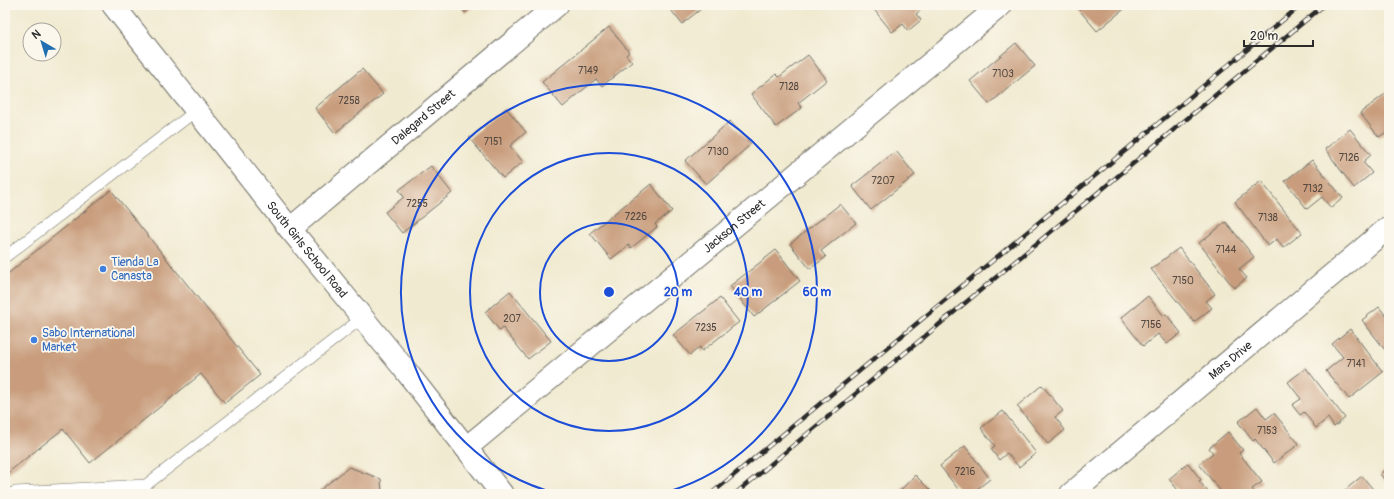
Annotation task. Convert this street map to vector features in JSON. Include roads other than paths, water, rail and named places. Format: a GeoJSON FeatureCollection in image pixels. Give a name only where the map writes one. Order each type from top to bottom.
{"type":"FeatureCollection","features":[{"type":"Feature","properties":{"kind":"street","name":"South Girls School Road"},"geometry":{"type":"LineString","coordinates":[[113,5],[502,494]]}},
{"type":"Feature","properties":{"kind":"street","name":"Dalegard Street"},"geometry":{"type":"LineString","coordinates":[[290,229],[557,5]]}},
{"type":"Feature","properties":{"kind":"street","name":"Jackson Street"},"geometry":{"type":"LineString","coordinates":[[466,448],[1001,5]]}},
{"type":"Feature","properties":{"kind":"street","name":"Mars Drive"},"geometry":{"type":"LineString","coordinates":[[1071,494],[1389,227]]}},
{"type":"Feature","properties":{"kind":"lane"},"geometry":{"type":"LineString","coordinates":[[5,257],[197,110]]}},
{"type":"Feature","properties":{"kind":"lane"},"geometry":{"type":"LineString","coordinates":[[10,494],[15,492],[146,484],[362,318]]}},
{"type":"Feature","properties":{"kind":"railway"},"geometry":{"type":"LineString","coordinates":[[711,494],[1301,5]]}},
{"type":"Feature","properties":{"kind":"railway"},"geometry":{"type":"LineString","coordinates":[[735,494],[1324,5]]}},
{"type":"Feature","properties":{"kind":"place","name":"Tienda La Canasta"},"geometry":{"type":"Point","coordinates":[103,269]}},
{"type":"Feature","properties":{"kind":"place","name":"Sabo International Market"},"geometry":{"type":"Point","coordinates":[34,340]}}]}
